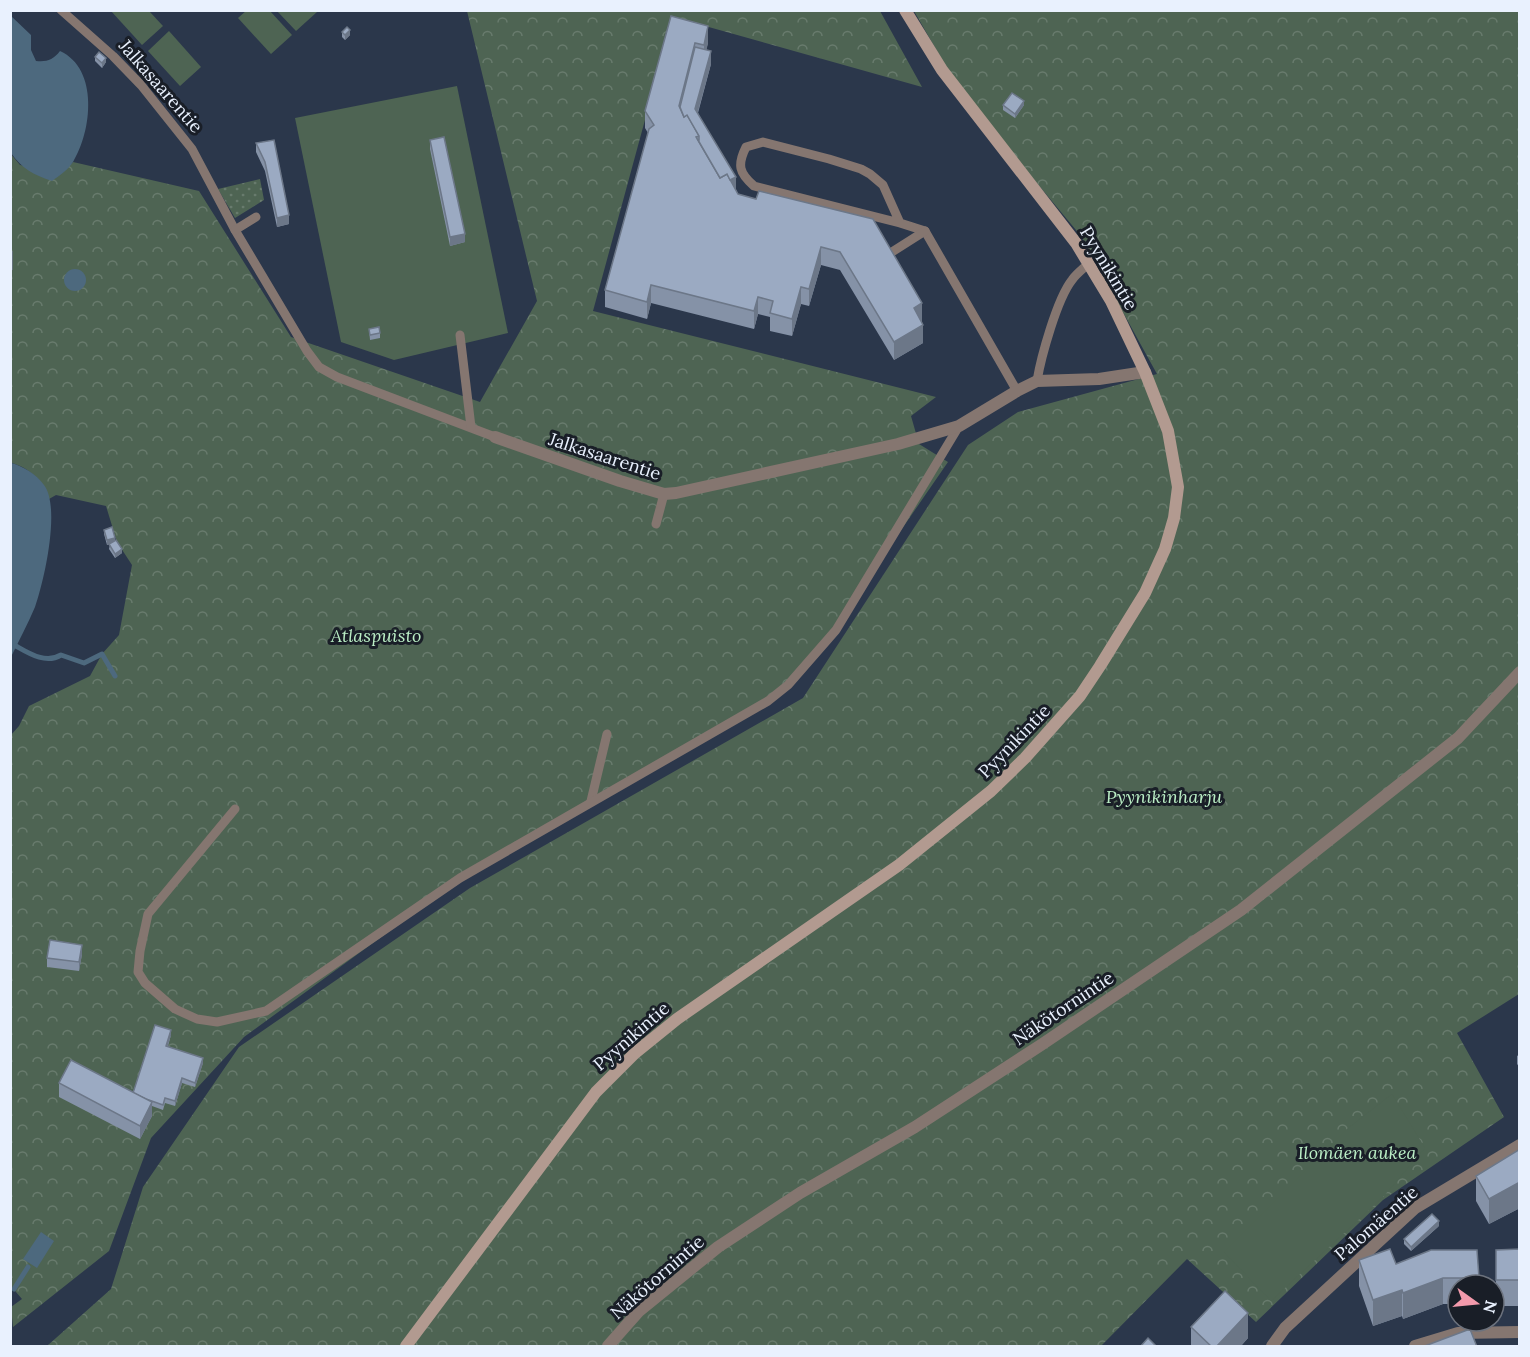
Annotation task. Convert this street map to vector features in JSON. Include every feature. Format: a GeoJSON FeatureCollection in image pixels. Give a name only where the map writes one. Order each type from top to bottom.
{"type":"FeatureCollection","features":[{"type":"Feature","properties":{"kind":"street","name":"Pyynikintie"},"geometry":{"type":"LineString","coordinates":[[406,1347],[596,1092],[635,1053],[677,1018],[899,865],[991,791],[1025,758],[1080,696],[1145,593],[1165,549],[1174,518],[1178,487],[1168,431],[1145,372],[1111,301],[1076,243],[942,70],[905,10]]}},
{"type":"Feature","properties":{"kind":"street","name":"Jalkasaarentie"},"geometry":{"type":"LineString","coordinates":[[495,437],[664,494],[703,488],[887,447],[959,426],[1037,381],[1090,380],[1145,372]]}},
{"type":"Feature","properties":{"kind":"street","name":"Näkötornintie"},"geometry":{"type":"LineString","coordinates":[[608,1347],[639,1311],[718,1247],[800,1194],[915,1127],[1241,910],[1458,738],[1520,672]]}},
{"type":"Feature","properties":{"kind":"street","name":"Palomäentie"},"geometry":{"type":"LineString","coordinates":[[1272,1347],[1285,1328],[1415,1208],[1520,1145]]}},
{"type":"Feature","properties":{"kind":"street"},"geometry":{"type":"LineString","coordinates":[[1415,1347],[1458,1333],[1520,1332]]}},
{"type":"Feature","properties":{"kind":"lane","name":"Jalkasaarentie"},"geometry":{"type":"LineString","coordinates":[[62,10],[141,85],[192,149],[235,230],[307,351],[319,367],[337,377],[495,437]]}},
{"type":"Feature","properties":{"kind":"lane"},"geometry":{"type":"LineString","coordinates":[[900,223],[883,185],[861,169],[763,142],[747,147],[741,158],[740,166],[747,180],[754,186],[925,231],[1017,391]]}},
{"type":"Feature","properties":{"kind":"lane"},"geometry":{"type":"LineString","coordinates":[[235,230],[256,217]]}},
{"type":"Feature","properties":{"kind":"lane"},"geometry":{"type":"LineString","coordinates":[[876,260],[885,257],[925,231]]}},
{"type":"Feature","properties":{"kind":"lane"},"geometry":{"type":"LineString","coordinates":[[1037,381],[1040,362],[1062,300],[1071,281],[1088,264]]}},
{"type":"Feature","properties":{"kind":"lane"},"geometry":{"type":"LineString","coordinates":[[460,335],[471,427]]}},
{"type":"Feature","properties":{"kind":"lane"},"geometry":{"type":"LineString","coordinates":[[235,808],[148,914],[138,972],[145,983],[175,1010],[197,1019],[218,1022],[266,1011],[460,878],[768,701],[788,685],[836,630],[959,426]]}},
{"type":"Feature","properties":{"kind":"lane"},"geometry":{"type":"LineString","coordinates":[[656,524],[664,494]]}},
{"type":"Feature","properties":{"kind":"lane"},"geometry":{"type":"LineString","coordinates":[[591,801],[607,734]]}},
{"type":"Feature","properties":{"kind":"green space"},"geometry":{"type":"Polygon","coordinates":[[[247,10],[270,11],[292,35],[271,54],[238,18],[247,10]]]}},
{"type":"Feature","properties":{"kind":"green space"},"geometry":{"type":"Polygon","coordinates":[[[315,10],[317,12],[296,31],[277,11],[315,10]]]}},
{"type":"Feature","properties":{"kind":"green space"},"geometry":{"type":"Polygon","coordinates":[[[111,11],[149,11],[163,26],[142,45],[111,11]]]}},
{"type":"Feature","properties":{"kind":"green space","name":"Atlaspuisto"},"geometry":{"type":"Polygon","coordinates":[[[467,11],[880,11],[922,87],[673,17],[593,311],[936,397],[911,416],[919,444],[948,462],[797,681],[473,870],[244,1037],[151,1138],[109,1251],[13,1327],[11,1307],[22,1299],[10,1285],[11,735],[19,726],[29,706],[90,676],[102,654],[119,635],[132,565],[117,542],[106,506],[56,495],[49,499],[43,486],[34,476],[24,468],[11,463],[10,153],[20,165],[63,172],[73,162],[199,191],[291,337],[480,402],[537,301],[467,11]]]}},
{"type":"Feature","properties":{"kind":"green space","name":"Pyynikinharju"},"geometry":{"type":"Polygon","coordinates":[[[914,11],[1519,11],[1519,994],[1457,1033],[1504,1117],[1383,1200],[1256,1322],[1187,1259],[1101,1346],[47,1346],[111,1289],[143,1187],[239,1047],[470,888],[803,698],[968,445],[1018,412],[1157,374],[1081,236],[960,91],[914,11]]]}},
{"type":"Feature","properties":{"kind":"green space"},"geometry":{"type":"Polygon","coordinates":[[[169,31],[201,67],[180,86],[148,51],[169,31]]]}},
{"type":"Feature","properties":{"kind":"green space"},"geometry":{"type":"Polygon","coordinates":[[[1519,80],[1519,114],[1511,100],[1511,89],[1519,80]]]}},
{"type":"Feature","properties":{"kind":"green space"},"geometry":{"type":"Polygon","coordinates":[[[457,86],[508,333],[394,360],[341,342],[295,118],[457,86]]]}},
{"type":"Feature","properties":{"kind":"green space"},"geometry":{"type":"Polygon","coordinates":[[[260,179],[264,200],[235,218],[218,189],[260,179]]]}},
{"type":"Feature","properties":{"kind":"green space","name":"Ilomäen aukea"},"geometry":{"type":"Polygon","coordinates":[[[1392,1094],[1425,1148],[1383,1197],[1271,1301],[1224,1252],[1347,1129],[1392,1094]]]}},
{"type":"Feature","properties":{"kind":"water"},"geometry":{"type":"Polygon","coordinates":[[[11,16],[31,35],[31,50],[36,61],[50,60],[60,51],[73,60],[86,86],[88,118],[79,149],[69,168],[52,181],[29,171],[11,153],[11,16]]]}},
{"type":"Feature","properties":{"kind":"water"},"geometry":{"type":"Polygon","coordinates":[[[75,269],[83,272],[86,280],[83,288],[75,291],[67,288],[64,280],[67,272],[75,269]]]}},
{"type":"Feature","properties":{"kind":"water"},"geometry":{"type":"Polygon","coordinates":[[[11,463],[29,471],[44,485],[49,496],[51,527],[39,595],[11,657],[11,463]]]}},
{"type":"Feature","properties":{"kind":"water"},"geometry":{"type":"Polygon","coordinates":[[[41,1232],[54,1241],[37,1268],[23,1259],[41,1232]]]}},
{"type":"Feature","properties":{"kind":"building"},"geometry":{"type":"Polygon","coordinates":[[[671,16],[708,26],[704,45],[695,43],[679,106],[684,117],[687,115],[699,136],[696,137],[720,178],[727,174],[738,194],[756,199],[759,191],[873,219],[922,303],[914,308],[923,325],[894,342],[840,252],[821,247],[809,289],[801,287],[792,319],[770,313],[773,301],[758,297],[754,311],[651,285],[647,302],[605,290],[649,129],[654,125],[645,111],[671,16]]]}},
{"type":"Feature","properties":{"kind":"building"},"geometry":{"type":"Polygon","coordinates":[[[347,27],[350,30],[345,35],[342,32],[347,27]]]}},
{"type":"Feature","properties":{"kind":"building"},"geometry":{"type":"Polygon","coordinates":[[[695,47],[711,51],[695,109],[736,177],[730,180],[727,174],[720,178],[698,140],[699,136],[687,115],[684,117],[680,107],[695,47]]]}},
{"type":"Feature","properties":{"kind":"building"},"geometry":{"type":"Polygon","coordinates":[[[99,52],[106,58],[102,63],[95,57],[99,52]]]}},
{"type":"Feature","properties":{"kind":"building"},"geometry":{"type":"Polygon","coordinates":[[[1012,93],[1024,101],[1015,114],[1003,105],[1012,93]]]}},
{"type":"Feature","properties":{"kind":"building"},"geometry":{"type":"Polygon","coordinates":[[[444,137],[465,234],[450,237],[430,140],[444,137]]]}},
{"type":"Feature","properties":{"kind":"building"},"geometry":{"type":"Polygon","coordinates":[[[274,140],[289,215],[277,218],[265,162],[256,143],[274,140]]]}},
{"type":"Feature","properties":{"kind":"building"},"geometry":{"type":"Polygon","coordinates":[[[10,252],[12,252],[12,269],[10,268],[10,252]]]}},
{"type":"Feature","properties":{"kind":"building"},"geometry":{"type":"Polygon","coordinates":[[[379,327],[380,333],[370,335],[369,329],[379,327]]]}},
{"type":"Feature","properties":{"kind":"building"},"geometry":{"type":"Polygon","coordinates":[[[112,527],[115,538],[107,540],[104,530],[112,527]]]}},
{"type":"Feature","properties":{"kind":"building"},"geometry":{"type":"Polygon","coordinates":[[[116,540],[122,549],[115,554],[109,544],[116,540]]]}},
{"type":"Feature","properties":{"kind":"building"},"geometry":{"type":"Polygon","coordinates":[[[50,940],[82,945],[79,962],[47,958],[50,940]]]}},
{"type":"Feature","properties":{"kind":"building"},"geometry":{"type":"Polygon","coordinates":[[[155,1025],[171,1030],[166,1046],[203,1058],[195,1083],[182,1078],[175,1101],[165,1098],[163,1105],[133,1093],[155,1025]]]}},
{"type":"Feature","properties":{"kind":"building"},"geometry":{"type":"Polygon","coordinates":[[[71,1060],[152,1102],[140,1126],[59,1083],[71,1060]]]}},
{"type":"Feature","properties":{"kind":"building"},"geometry":{"type":"Polygon","coordinates":[[[1520,1149],[1520,1182],[1489,1199],[1476,1176],[1520,1149]]]}},
{"type":"Feature","properties":{"kind":"building"},"geometry":{"type":"Polygon","coordinates":[[[1432,1214],[1439,1221],[1411,1247],[1404,1239],[1432,1214]]]}},
{"type":"Feature","properties":{"kind":"building"},"geometry":{"type":"Polygon","coordinates":[[[1390,1249],[1396,1264],[1431,1250],[1477,1250],[1479,1273],[1446,1273],[1446,1278],[1403,1293],[1402,1290],[1373,1300],[1359,1260],[1390,1249]]]}},
{"type":"Feature","properties":{"kind":"building"},"geometry":{"type":"Polygon","coordinates":[[[1520,1249],[1520,1280],[1506,1280],[1506,1273],[1496,1273],[1496,1250],[1520,1249]]]}},
{"type":"Feature","properties":{"kind":"building"},"geometry":{"type":"Polygon","coordinates":[[[1225,1291],[1248,1313],[1216,1347],[1212,1347],[1191,1327],[1225,1291]]]}},
{"type":"Feature","properties":{"kind":"building"},"geometry":{"type":"Polygon","coordinates":[[[1459,1333],[1472,1333],[1477,1347],[1422,1347],[1459,1333]]]}},
{"type":"Feature","properties":{"kind":"building"},"geometry":{"type":"Polygon","coordinates":[[[1148,1338],[1157,1347],[1140,1347],[1148,1338]]]}},
{"type":"Feature","properties":{"kind":"waterway"},"geometry":{"type":"LineString","coordinates":[[16,646],[38,657],[50,659],[61,655],[84,663],[102,654],[115,676]]}},
{"type":"Feature","properties":{"kind":"waterway"},"geometry":{"type":"LineString","coordinates":[[14,1289],[28,1267]]}}]}
